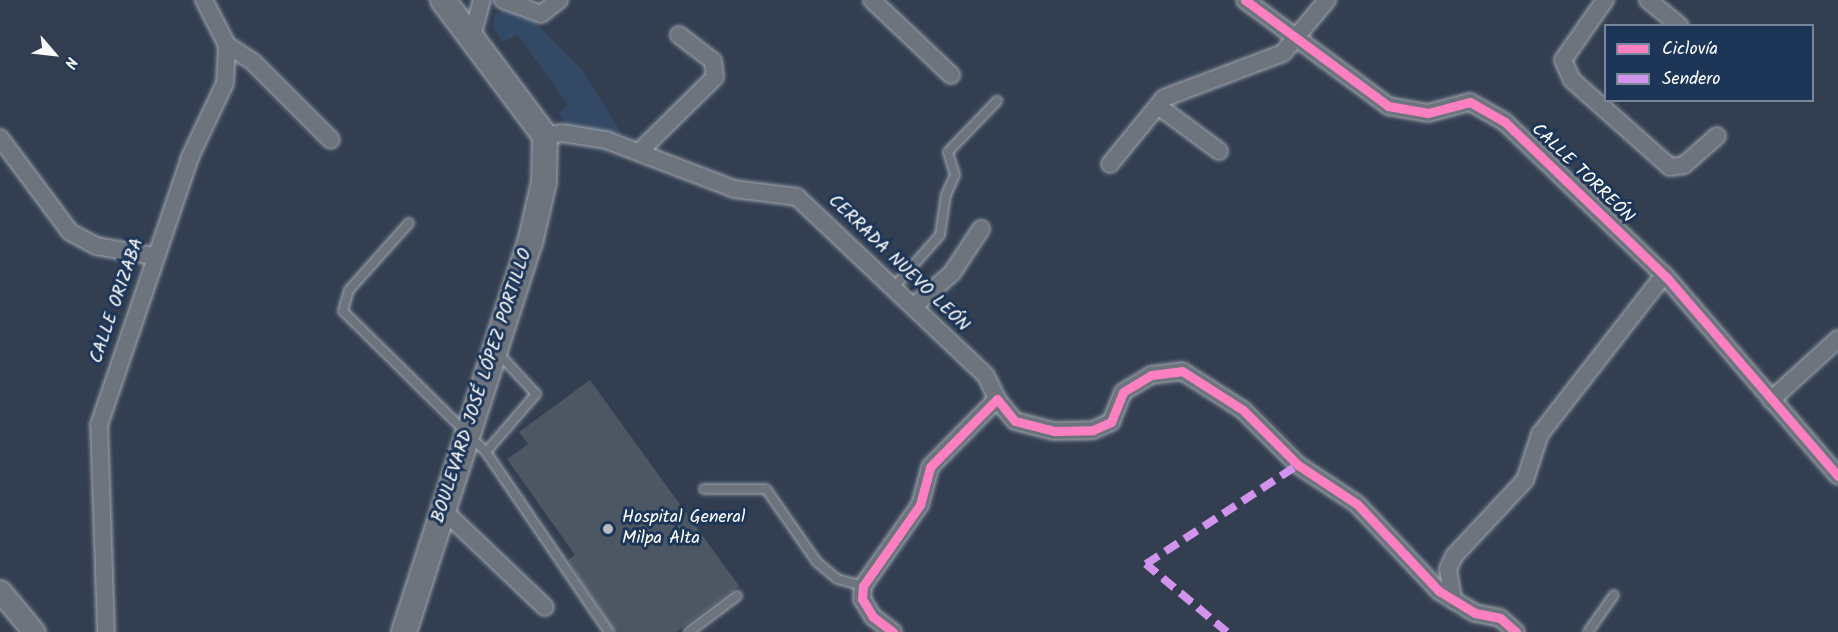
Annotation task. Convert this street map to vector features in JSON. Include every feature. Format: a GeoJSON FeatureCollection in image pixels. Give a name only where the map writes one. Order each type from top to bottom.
{"type":"FeatureCollection","features":[{"type":"Feature","properties":{"kind":"main road"},"geometry":{"type":"LineString","coordinates":[[443,0],[473,33],[545,136]]}},
{"type":"Feature","properties":{"kind":"main road","name":"BOULEVARD JOSÉ LÓPEZ PORTILLO"},"geometry":{"type":"LineString","coordinates":[[404,632],[466,434],[530,243],[544,182],[545,136]]}},
{"type":"Feature","properties":{"kind":"street","name":"CALLE ORIZABA"},"geometry":{"type":"LineString","coordinates":[[106,632],[99,425],[154,256],[190,157],[225,83],[226,45],[204,0]]}},
{"type":"Feature","properties":{"kind":"street"},"geometry":{"type":"LineString","coordinates":[[473,33],[482,0]]}},
{"type":"Feature","properties":{"kind":"street"},"geometry":{"type":"LineString","coordinates":[[503,0],[541,14],[559,0]]}},
{"type":"Feature","properties":{"kind":"street"},"geometry":{"type":"LineString","coordinates":[[872,0],[951,75]]}},
{"type":"Feature","properties":{"kind":"street","name":"CALLE TORREÓN"},"geometry":{"type":"LineString","coordinates":[[1245,0],[1297,36],[1388,106],[1408,113],[1456,102],[1485,106],[1664,275],[1838,476]]}},
{"type":"Feature","properties":{"kind":"street"},"geometry":{"type":"LineString","coordinates":[[1110,164],[1158,106],[1182,88],[1283,53],[1327,0]]}},
{"type":"Feature","properties":{"kind":"street"},"geometry":{"type":"LineString","coordinates":[[1605,0],[1563,60],[1572,80],[1670,167],[1684,165],[1717,136]]}},
{"type":"Feature","properties":{"kind":"street"},"geometry":{"type":"LineString","coordinates":[[1648,0],[1678,24]]}},
{"type":"Feature","properties":{"kind":"street"},"geometry":{"type":"LineString","coordinates":[[640,151],[715,77],[713,61],[679,35]]}},
{"type":"Feature","properties":{"kind":"street"},"geometry":{"type":"LineString","coordinates":[[226,45],[253,62],[331,140]]}},
{"type":"Feature","properties":{"kind":"street"},"geometry":{"type":"LineString","coordinates":[[1158,106],[1219,151]]}},
{"type":"Feature","properties":{"kind":"street","name":"CERRADA NUEVO LEÓN"},"geometry":{"type":"LineString","coordinates":[[545,136],[562,133],[640,151],[734,189],[797,197],[894,286],[986,376],[997,399],[1015,422],[1054,431],[1093,430],[1112,422],[1123,392],[1151,375],[1182,370],[1243,410],[1298,465],[1357,504],[1453,600]]}},
{"type":"Feature","properties":{"kind":"street"},"geometry":{"type":"LineString","coordinates":[[0,138],[70,232],[96,246],[154,256]]}},
{"type":"Feature","properties":{"kind":"street"},"geometry":{"type":"LineString","coordinates":[[914,306],[952,273],[981,229]]}},
{"type":"Feature","properties":{"kind":"street"},"geometry":{"type":"LineString","coordinates":[[1516,632],[1500,618],[1453,600],[1448,569],[1454,556],[1525,480],[1540,434],[1664,275]]}},
{"type":"Feature","properties":{"kind":"street"},"geometry":{"type":"LineString","coordinates":[[1771,400],[1838,339]]}},
{"type":"Feature","properties":{"kind":"street"},"geometry":{"type":"LineString","coordinates":[[893,632],[873,617],[862,599],[863,586],[920,505],[930,467],[997,399]]}},
{"type":"Feature","properties":{"kind":"street"},"geometry":{"type":"LineString","coordinates":[[442,509],[545,607]]}},
{"type":"Feature","properties":{"kind":"street"},"geometry":{"type":"LineString","coordinates":[[0,591],[34,632]]}},
{"type":"Feature","properties":{"kind":"lane"},"geometry":{"type":"LineString","coordinates":[[894,286],[940,235],[946,195],[955,175],[946,159],[948,152],[996,100]]}},
{"type":"Feature","properties":{"kind":"lane"},"geometry":{"type":"LineString","coordinates":[[409,223],[349,290],[343,311],[486,452],[609,632]]}},
{"type":"Feature","properties":{"kind":"lane"},"geometry":{"type":"LineString","coordinates":[[486,452],[536,394],[494,349]]}},
{"type":"Feature","properties":{"kind":"lane"},"geometry":{"type":"LineString","coordinates":[[704,489],[766,489],[817,562],[837,579],[863,586]]}},
{"type":"Feature","properties":{"kind":"lane"},"geometry":{"type":"LineString","coordinates":[[689,632],[737,596]]}},
{"type":"Feature","properties":{"kind":"lane"},"geometry":{"type":"LineString","coordinates":[[1588,632],[1614,596]]}},
{"type":"Feature","properties":{"kind":"shaded area"},"geometry":{"type":"Polygon","coordinates":[[[508,6],[536,23],[583,71],[622,134],[568,127],[559,113],[568,105],[518,35],[503,42],[494,29],[494,16],[508,6]]]}},
{"type":"Feature","properties":{"kind":"building"},"geometry":{"type":"Polygon","coordinates":[[[590,380],[739,586],[676,632],[615,632],[568,560],[575,555],[507,459],[528,444],[519,432],[590,380]]]}},
{"type":"Feature","properties":{"kind":"marked path"},"geometry":{"type":"LineString","coordinates":[[1227,632],[1146,564],[1298,465]]}},
{"type":"Feature","properties":{"kind":"cycle path"},"geometry":{"type":"LineString","coordinates":[[1245,0],[1388,106],[1428,113],[1470,102],[1505,122],[1668,279],[1838,476]]}},
{"type":"Feature","properties":{"kind":"cycle path"},"geometry":{"type":"LineString","coordinates":[[893,632],[873,617],[862,599],[863,586],[920,505],[930,467],[997,399],[1015,421],[1054,431],[1093,430],[1111,422],[1123,392],[1151,375],[1182,371],[1243,410],[1298,465],[1357,504],[1439,591],[1475,613],[1500,618],[1516,632]]}},
{"type":"Feature","properties":{"kind":"place","name":"Hospital General Milpa Alta"},"geometry":{"type":"Point","coordinates":[608,529]}}]}
